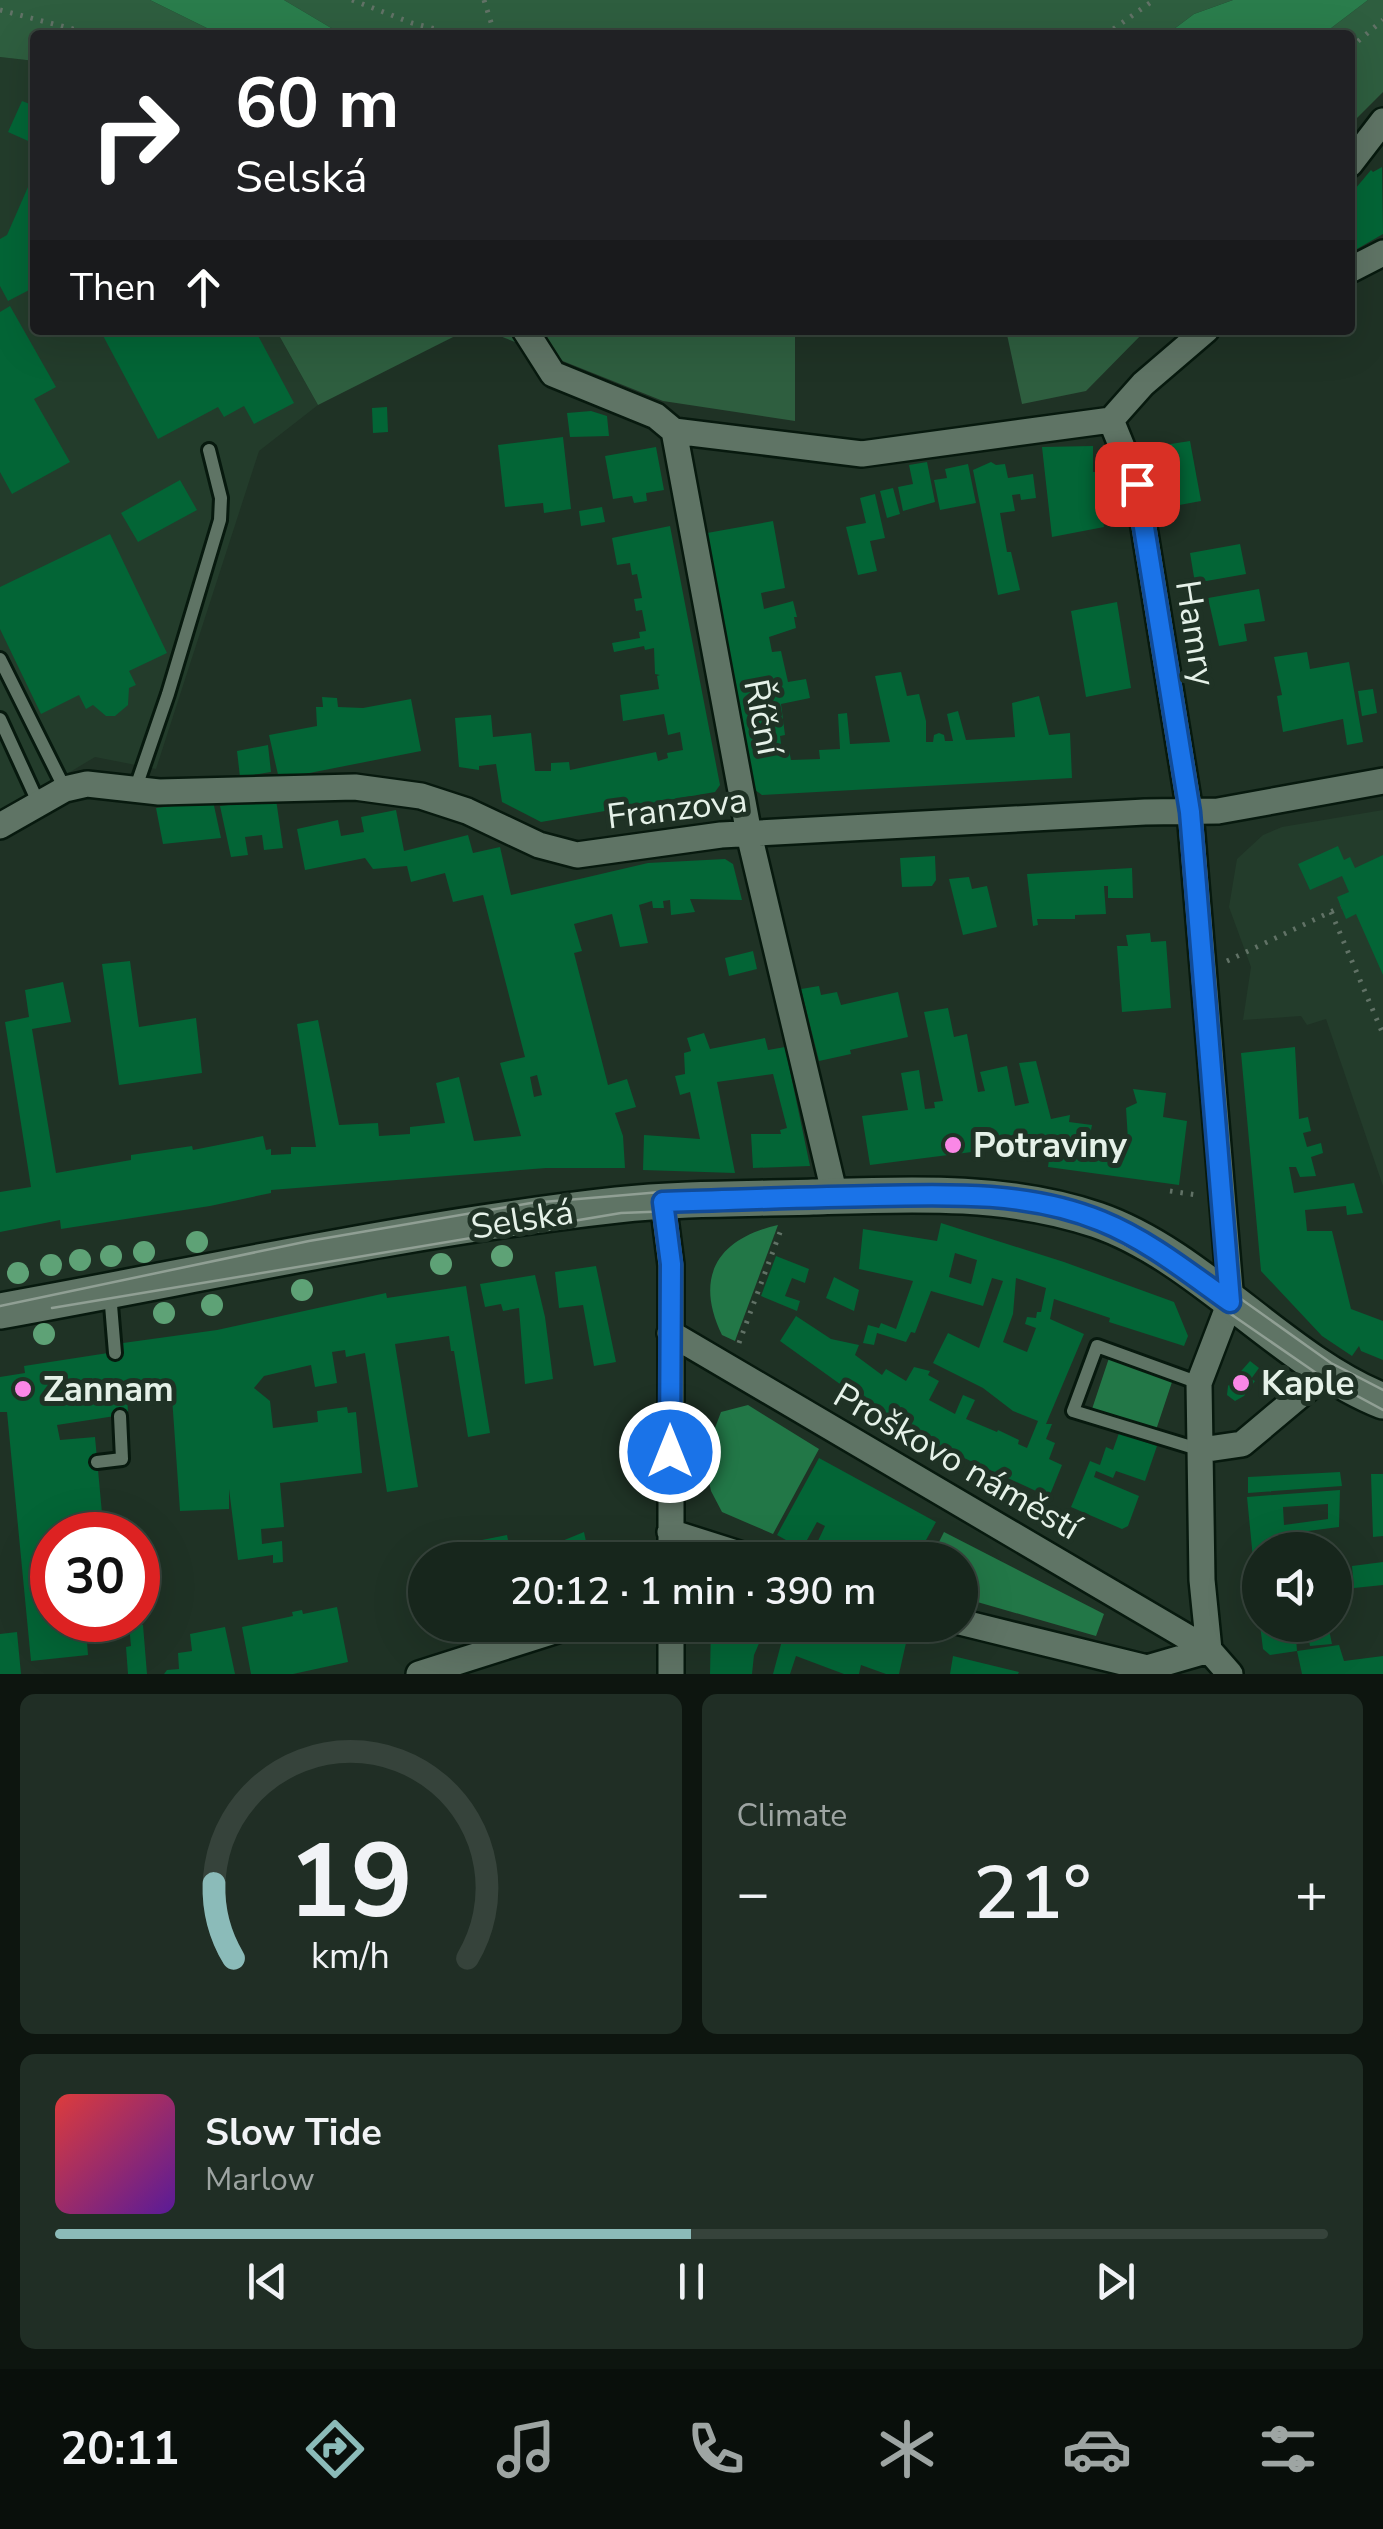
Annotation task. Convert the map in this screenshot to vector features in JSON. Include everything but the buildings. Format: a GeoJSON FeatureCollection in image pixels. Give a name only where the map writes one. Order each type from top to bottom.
{"type":"FeatureCollection","features":[{"type":"Feature","properties":{"kind":"main road","name":"Selská"},"geometry":{"type":"LineString","coordinates":[[0,1311],[310,1253],[533,1217],[663,1202],[834,1196],[1000,1198],[1051,1205],[1102,1221],[1158,1250],[1329,1372],[1383,1401]]}},
{"type":"Feature","properties":{"kind":"street"},"geometry":{"type":"LineString","coordinates":[[1355,157],[1383,121]]}},
{"type":"Feature","properties":{"kind":"street"},"geometry":{"type":"LineString","coordinates":[[1355,267],[1383,253]]}},
{"type":"Feature","properties":{"kind":"street"},"geometry":{"type":"LineString","coordinates":[[528,335],[553,374],[656,416],[674,431],[862,454],[1111,420],[1143,384],[1200,335]]}},
{"type":"Feature","properties":{"kind":"street","name":"Hamry"},"geometry":{"type":"LineString","coordinates":[[1111,420],[1137,484],[1190,812],[1230,1302]]}},
{"type":"Feature","properties":{"kind":"street","name":"Říční"},"geometry":{"type":"LineString","coordinates":[[674,431],[749,834],[834,1196]]}},
{"type":"Feature","properties":{"kind":"street","name":"Franzova"},"geometry":{"type":"LineString","coordinates":[[0,826],[65,788],[87,784],[135,790],[355,787],[421,796],[467,811],[539,846],[577,855],[721,834],[1218,811],[1383,781]]}},
{"type":"Feature","properties":{"kind":"street"},"geometry":{"type":"LineString","coordinates":[[663,1202],[671,1264],[670,1542]]}},
{"type":"Feature","properties":{"kind":"street"},"geometry":{"type":"LineString","coordinates":[[1230,1302],[1199,1384],[1202,1580],[1210,1650],[1230,1674]]}},
{"type":"Feature","properties":{"kind":"street","name":"Proškovo náměstí"},"geometry":{"type":"LineString","coordinates":[[670,1333],[1210,1650]]}},
{"type":"Feature","properties":{"kind":"street"},"geometry":{"type":"LineString","coordinates":[[1201,1450],[1242,1444],[1329,1372]]}},
{"type":"Feature","properties":{"kind":"street"},"geometry":{"type":"LineString","coordinates":[[670,1532],[701,1542]]}},
{"type":"Feature","properties":{"kind":"street"},"geometry":{"type":"LineString","coordinates":[[978,1626],[1147,1668],[1210,1650]]}},
{"type":"Feature","properties":{"kind":"street"},"geometry":{"type":"LineString","coordinates":[[419,1674],[520,1642]]}},
{"type":"Feature","properties":{"kind":"street"},"geometry":{"type":"LineString","coordinates":[[671,1674],[672,1642]]}},
{"type":"Feature","properties":{"kind":"lane"},"geometry":{"type":"LineString","coordinates":[[135,790],[220,520],[221,498],[209,450]]}},
{"type":"Feature","properties":{"kind":"lane"},"geometry":{"type":"LineString","coordinates":[[0,660],[65,788]]}},
{"type":"Feature","properties":{"kind":"lane"},"geometry":{"type":"LineString","coordinates":[[0,719],[38,802]]}},
{"type":"Feature","properties":{"kind":"lane"},"geometry":{"type":"LineString","coordinates":[[110,1291],[115,1353]]}},
{"type":"Feature","properties":{"kind":"lane"},"geometry":{"type":"LineString","coordinates":[[1199,1384],[1097,1346],[1073,1411],[1201,1450]]}},
{"type":"Feature","properties":{"kind":"lane"},"geometry":{"type":"LineString","coordinates":[[97,1462],[122,1459],[120,1416]]}},
{"type":"Feature","properties":{"kind":"path"},"geometry":{"type":"LineString","coordinates":[[352,0],[439,30]]}},
{"type":"Feature","properties":{"kind":"path"},"geometry":{"type":"LineString","coordinates":[[484,0],[493,30]]}},
{"type":"Feature","properties":{"kind":"path"},"geometry":{"type":"LineString","coordinates":[[1112,30],[1154,0]]}},
{"type":"Feature","properties":{"kind":"path"},"geometry":{"type":"LineString","coordinates":[[0,10],[77,30]]}},
{"type":"Feature","properties":{"kind":"path"},"geometry":{"type":"LineString","coordinates":[[1355,44],[1383,20]]}},
{"type":"Feature","properties":{"kind":"path"},"geometry":{"type":"LineString","coordinates":[[1202,967],[1230,960],[1342,907]]}},
{"type":"Feature","properties":{"kind":"path"},"geometry":{"type":"LineString","coordinates":[[1330,912],[1383,1034]]}},
{"type":"Feature","properties":{"kind":"path"},"geometry":{"type":"LineString","coordinates":[[734,1357],[785,1219]]}},
{"type":"Feature","properties":{"kind":"shaded area"},"geometry":{"type":"Polygon","coordinates":[[[0,0],[150,0],[211,30],[30,30],[30,60],[0,57],[0,0]]]}},
{"type":"Feature","properties":{"kind":"shaded area"},"geometry":{"type":"Polygon","coordinates":[[[150,0],[284,0],[335,30],[211,30],[150,0]]]}},
{"type":"Feature","properties":{"kind":"shaded area"},"geometry":{"type":"Polygon","coordinates":[[[284,0],[1233,0],[1194,14],[1173,30],[335,30],[284,0]]]}},
{"type":"Feature","properties":{"kind":"shaded area"},"geometry":{"type":"Polygon","coordinates":[[[1233,0],[1368,0],[1329,30],[1173,30],[1194,14],[1233,0]]]}},
{"type":"Feature","properties":{"kind":"shaded area"},"geometry":{"type":"Polygon","coordinates":[[[1368,0],[1383,0],[1383,92],[1355,120],[1355,30],[1329,30],[1368,0]]]}},
{"type":"Feature","properties":{"kind":"shaded area"},"geometry":{"type":"Polygon","coordinates":[[[0,57],[30,60],[30,335],[279,335],[318,405],[259,451],[156,769],[95,757],[0,814],[0,57]]]}},
{"type":"Feature","properties":{"kind":"shaded area"},"geometry":{"type":"Polygon","coordinates":[[[279,335],[457,335],[318,405],[279,335]]]}},
{"type":"Feature","properties":{"kind":"shaded area"},"geometry":{"type":"Polygon","coordinates":[[[498,335],[795,335],[795,421],[663,401],[498,335]]]}},
{"type":"Feature","properties":{"kind":"shaded area"},"geometry":{"type":"Polygon","coordinates":[[[1007,335],[1141,335],[1086,391],[1022,404],[1007,335]]]}},
{"type":"Feature","properties":{"kind":"shaded area"},"geometry":{"type":"Polygon","coordinates":[[[1383,810],[1383,1186],[1326,1019],[1307,1025],[1301,1016],[1243,1020],[1251,967],[1229,907],[1237,859],[1263,835],[1282,827],[1383,810]]]}},
{"type":"Feature","properties":{"kind":"shaded area"},"geometry":{"type":"Polygon","coordinates":[[[778,1225],[735,1341],[722,1335],[714,1314],[711,1278],[726,1251],[757,1231],[778,1225]]]}},
{"type":"Feature","properties":{"kind":"shaded area"},"geometry":{"type":"Polygon","coordinates":[[[1109,1358],[1173,1379],[1156,1430],[1092,1409],[1109,1358]]]}},
{"type":"Feature","properties":{"kind":"shaded area"},"geometry":{"type":"Polygon","coordinates":[[[748,1405],[819,1449],[773,1534],[722,1512],[711,1491],[704,1457],[721,1412],[748,1405]]]}},
{"type":"Feature","properties":{"kind":"shaded area"},"geometry":{"type":"Polygon","coordinates":[[[944,1532],[964,1542],[939,1542],[944,1532]]]}},
{"type":"Feature","properties":{"kind":"shaded area"},"geometry":{"type":"Polygon","coordinates":[[[978,1549],[1104,1614],[1096,1636],[978,1602],[978,1549]]]}},
{"type":"Feature","properties":{"kind":"tram line"},"geometry":{"type":"LineString","coordinates":[[0,1306],[309,1241],[531,1203],[661,1192],[937,1185],[1046,1195],[1101,1211],[1158,1240],[1331,1363],[1383,1390]]}},
{"type":"Feature","properties":{"kind":"tram line"},"geometry":{"type":"LineString","coordinates":[[52,1308],[621,1213],[879,1203],[998,1206],[1050,1215],[1096,1229],[1151,1259],[1322,1377],[1383,1410]]}},
{"type":"Feature","properties":{"kind":"place","name":"Potraviny"},"geometry":{"type":"Point","coordinates":[953,1145]}},
{"type":"Feature","properties":{"kind":"place","name":"Kaple"},"geometry":{"type":"Point","coordinates":[1241,1383]}},
{"type":"Feature","properties":{"kind":"place","name":"Zannam"},"geometry":{"type":"Point","coordinates":[23,1389]}},
{"type":"Feature","properties":{"kind":"route"},"geometry":{"type":"LineString","coordinates":[[670,1452],[671,1264],[663,1202],[934,1195],[1051,1205],[1102,1221],[1158,1250],[1230,1302],[1190,812],[1137,484]]}}]}
